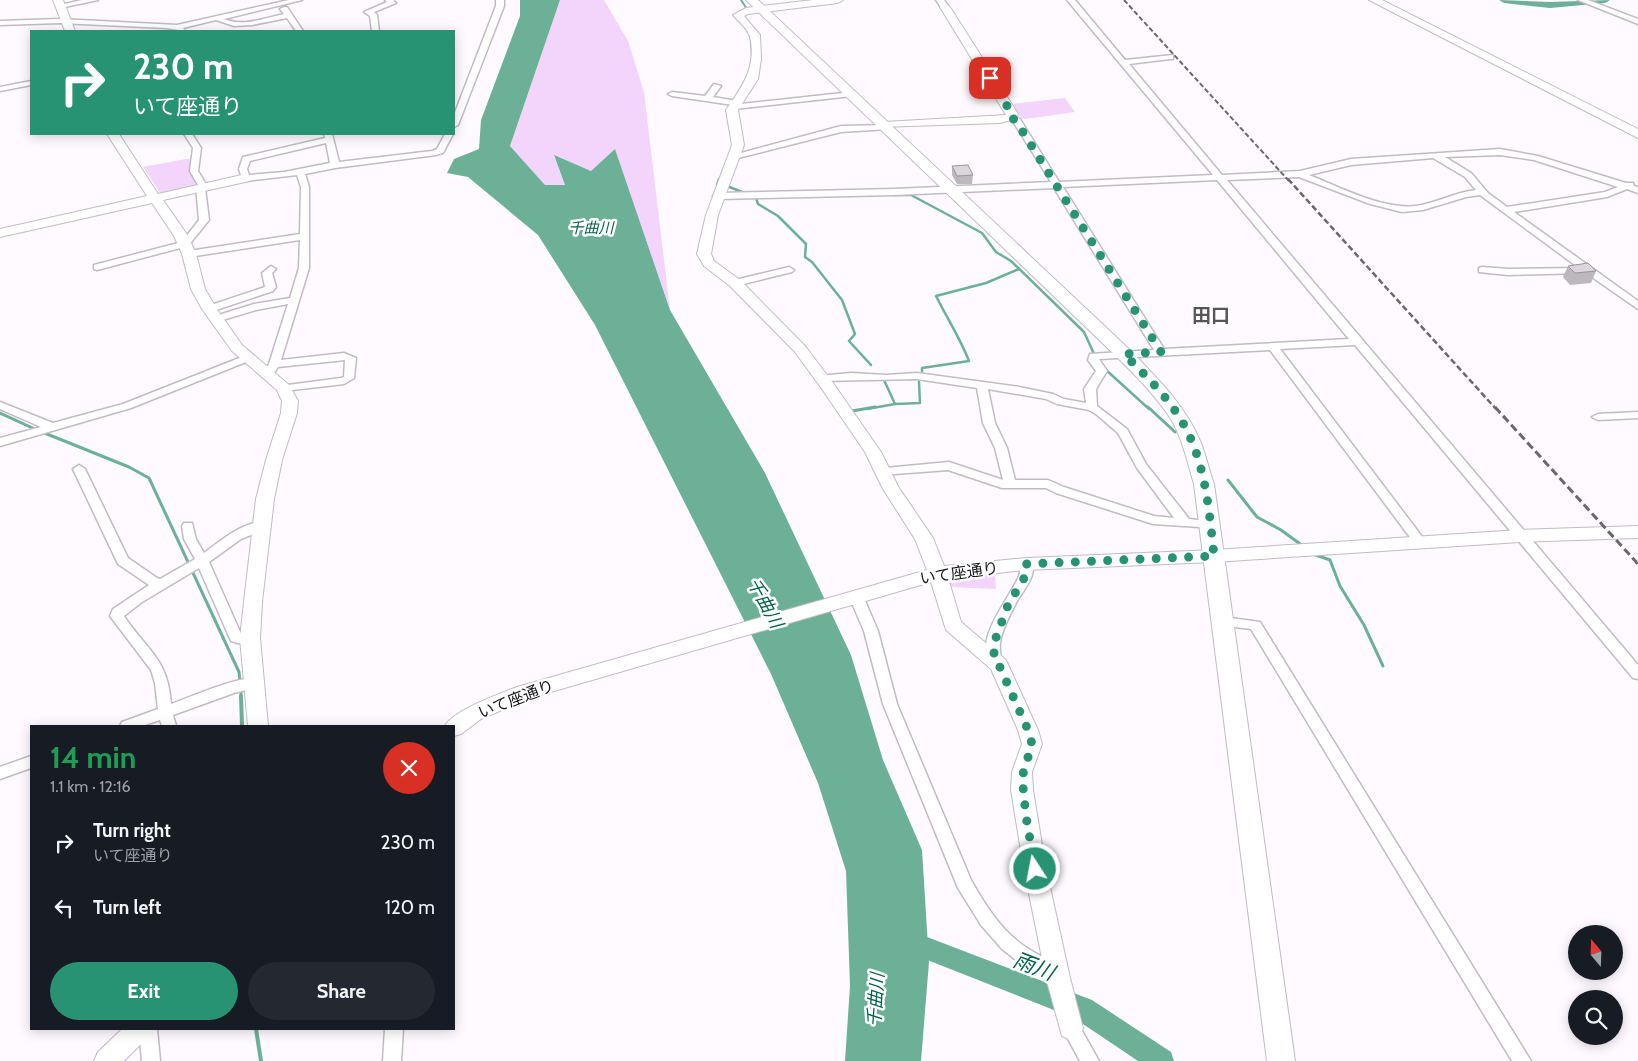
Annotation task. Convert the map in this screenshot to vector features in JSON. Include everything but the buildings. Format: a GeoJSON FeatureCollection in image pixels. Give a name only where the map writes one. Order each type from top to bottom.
{"type":"FeatureCollection","features":[{"type":"Feature","properties":{"kind":"main road"},"geometry":{"type":"LineString","coordinates":[[758,5],[1124,354],[1162,393],[1186,429],[1204,484],[1211,525],[1234,718],[1281,1061]]}},
{"type":"Feature","properties":{"kind":"street"},"geometry":{"type":"LineString","coordinates":[[68,27],[59,3],[94,0]]}},
{"type":"Feature","properties":{"kind":"street"},"geometry":{"type":"LineString","coordinates":[[0,23],[68,27],[120,24],[179,29],[279,2],[298,0]]}},
{"type":"Feature","properties":{"kind":"street"},"geometry":{"type":"LineString","coordinates":[[375,30],[373,15],[368,12],[392,3],[389,0]]}},
{"type":"Feature","properties":{"kind":"street"},"geometry":{"type":"LineString","coordinates":[[455,122],[500,6],[500,0]]}},
{"type":"Feature","properties":{"kind":"street"},"geometry":{"type":"LineString","coordinates":[[838,0],[758,5],[738,15],[755,35],[756,59],[753,79],[735,105],[732,118],[738,146],[718,196],[704,254],[709,263],[735,283],[800,349],[822,378],[861,433],[885,472],[891,489],[924,538],[938,573],[953,625],[999,665],[1028,730],[1032,744],[1022,772],[1022,790],[1035,869],[1071,1028],[1090,1061]]}},
{"type":"Feature","properties":{"kind":"street"},"geometry":{"type":"LineString","coordinates":[[1071,0],[1638,674]]}},
{"type":"Feature","properties":{"kind":"street"},"geometry":{"type":"LineString","coordinates":[[1374,0],[1638,134]]}},
{"type":"Feature","properties":{"kind":"street"},"geometry":{"type":"LineString","coordinates":[[279,2],[299,30]]}},
{"type":"Feature","properties":{"kind":"street"},"geometry":{"type":"LineString","coordinates":[[1585,2],[1638,22]]}},
{"type":"Feature","properties":{"kind":"street"},"geometry":{"type":"LineString","coordinates":[[943,4],[1012,114],[1011,117],[1016,121],[1161,352]]}},
{"type":"Feature","properties":{"kind":"street"},"geometry":{"type":"LineString","coordinates":[[217,18],[225,22],[242,24],[288,15]]}},
{"type":"Feature","properties":{"kind":"street"},"geometry":{"type":"LineString","coordinates":[[114,30],[120,24]]}},
{"type":"Feature","properties":{"kind":"street"},"geometry":{"type":"LineString","coordinates":[[1125,62],[1170,56]]}},
{"type":"Feature","properties":{"kind":"street"},"geometry":{"type":"LineString","coordinates":[[0,90],[30,83]]}},
{"type":"Feature","properties":{"kind":"street"},"geometry":{"type":"LineString","coordinates":[[707,99],[717,86]]}},
{"type":"Feature","properties":{"kind":"street"},"geometry":{"type":"LineString","coordinates":[[672,94],[735,105],[852,94]]}},
{"type":"Feature","properties":{"kind":"street"},"geometry":{"type":"LineString","coordinates":[[734,156],[841,129],[1000,120],[1011,117]]}},
{"type":"Feature","properties":{"kind":"street"},"geometry":{"type":"LineString","coordinates":[[114,135],[128,161],[154,197],[187,249],[198,289],[212,314],[248,358],[271,369],[288,395],[290,407],[272,467],[262,526],[243,685],[258,725]]}},
{"type":"Feature","properties":{"kind":"street"},"geometry":{"type":"LineString","coordinates":[[187,249],[204,220],[201,186],[194,171],[197,148],[189,135]]}},
{"type":"Feature","properties":{"kind":"street"},"geometry":{"type":"LineString","coordinates":[[0,233],[201,186],[335,165],[438,152],[448,135]]}},
{"type":"Feature","properties":{"kind":"street"},"geometry":{"type":"LineString","coordinates":[[246,178],[243,169],[246,158],[329,137],[335,165]]}},
{"type":"Feature","properties":{"kind":"street"},"geometry":{"type":"LineString","coordinates":[[718,196],[952,189],[1300,174],[1351,162],[1491,151],[1517,153],[1638,190]]}},
{"type":"Feature","properties":{"kind":"street"},"geometry":{"type":"LineString","coordinates":[[1435,155],[1468,175],[1482,192],[1636,302]]}},
{"type":"Feature","properties":{"kind":"street"},"geometry":{"type":"LineString","coordinates":[[271,369],[304,268],[305,188],[300,172]]}},
{"type":"Feature","properties":{"kind":"street"},"geometry":{"type":"LineString","coordinates":[[1300,174],[1362,198],[1404,209],[1432,205],[1482,192]]}},
{"type":"Feature","properties":{"kind":"street"},"geometry":{"type":"LineString","coordinates":[[1506,210],[1607,194],[1638,181]]}},
{"type":"Feature","properties":{"kind":"street"},"geometry":{"type":"LineString","coordinates":[[97,267],[187,249],[304,236]]}},
{"type":"Feature","properties":{"kind":"street"},"geometry":{"type":"LineString","coordinates":[[212,314],[269,289],[271,287],[267,273],[272,269]]}},
{"type":"Feature","properties":{"kind":"street"},"geometry":{"type":"LineString","coordinates":[[735,283],[789,270]]}},
{"type":"Feature","properties":{"kind":"street"},"geometry":{"type":"LineString","coordinates":[[1482,270],[1557,273],[1589,270]]}},
{"type":"Feature","properties":{"kind":"street"},"geometry":{"type":"LineString","coordinates":[[212,314],[294,300]]}},
{"type":"Feature","properties":{"kind":"street"},"geometry":{"type":"LineString","coordinates":[[1092,407],[1090,389],[1102,371],[1093,360],[1095,356],[1358,342]]}},
{"type":"Feature","properties":{"kind":"street"},"geometry":{"type":"LineString","coordinates":[[1273,347],[1420,542]]}},
{"type":"Feature","properties":{"kind":"street"},"geometry":{"type":"LineString","coordinates":[[271,369],[344,356],[350,358],[349,378],[344,381],[284,388]]}},
{"type":"Feature","properties":{"kind":"street"},"geometry":{"type":"LineString","coordinates":[[0,442],[127,406],[248,358]]}},
{"type":"Feature","properties":{"kind":"street"},"geometry":{"type":"LineString","coordinates":[[822,378],[917,376],[1019,390],[1049,396],[1061,402],[1092,407],[1123,431],[1141,465],[1185,523]]}},
{"type":"Feature","properties":{"kind":"street"},"geometry":{"type":"LineString","coordinates":[[982,386],[988,423],[1001,448],[1010,485]]}},
{"type":"Feature","properties":{"kind":"street"},"geometry":{"type":"LineString","coordinates":[[0,405],[44,429]]}},
{"type":"Feature","properties":{"kind":"street"},"geometry":{"type":"LineString","coordinates":[[1598,416],[1638,415]]}},
{"type":"Feature","properties":{"kind":"street"},"geometry":{"type":"LineString","coordinates":[[885,472],[949,466],[1002,484],[1048,484],[1060,490],[1153,520],[1211,525]]}},
{"type":"Feature","properties":{"kind":"street"},"geometry":{"type":"LineString","coordinates":[[79,468],[123,561],[153,582],[161,584]]}},
{"type":"Feature","properties":{"kind":"street"},"geometry":{"type":"LineString","coordinates":[[188,526],[195,565],[236,637],[242,639],[250,638]]}},
{"type":"Feature","properties":{"kind":"street"},"geometry":{"type":"LineString","coordinates":[[166,720],[162,682],[157,669],[117,616],[118,612],[253,527],[262,526]]}},
{"type":"Feature","properties":{"kind":"street","name":"いて座通り"},"geometry":{"type":"LineString","coordinates":[[455,727],[474,714],[515,696],[581,675],[938,573],[1026,564],[1214,556],[1520,536],[1638,532]]}},
{"type":"Feature","properties":{"kind":"street"},"geometry":{"type":"LineString","coordinates":[[994,659],[994,643],[1008,605],[1026,575],[1026,564]]}},
{"type":"Feature","properties":{"kind":"street"},"geometry":{"type":"LineString","coordinates":[[851,598],[871,631],[874,651],[890,704],[964,883],[980,911],[995,930],[1018,952],[1045,966],[1058,976]]}},
{"type":"Feature","properties":{"kind":"street"},"geometry":{"type":"LineString","coordinates":[[1224,622],[1255,625],[1522,1061]]}},
{"type":"Feature","properties":{"kind":"street"},"geometry":{"type":"LineString","coordinates":[[134,725],[166,720],[243,685]]}},
{"type":"Feature","properties":{"kind":"street"},"geometry":{"type":"LineString","coordinates":[[0,773],[30,762]]}},
{"type":"Feature","properties":{"kind":"street"},"geometry":{"type":"LineString","coordinates":[[107,1061],[138,1030]]}},
{"type":"Feature","properties":{"kind":"street"},"geometry":{"type":"LineString","coordinates":[[148,1030],[151,1061]]}},
{"type":"Feature","properties":{"kind":"street"},"geometry":{"type":"LineString","coordinates":[[392,1061],[394,1030]]}},
{"type":"Feature","properties":{"kind":"shaded area"},"geometry":{"type":"Polygon","coordinates":[[[560,0],[604,0],[628,41],[644,92],[670,310],[615,149],[591,171],[554,156],[565,185],[545,185],[510,146],[560,0]]]}},
{"type":"Feature","properties":{"kind":"shaded area"},"geometry":{"type":"Polygon","coordinates":[[[1065,98],[1075,112],[1025,119],[1021,118],[1012,104],[1065,98]]]}},
{"type":"Feature","properties":{"kind":"shaded area"},"geometry":{"type":"Polygon","coordinates":[[[191,158],[190,171],[198,185],[161,194],[143,167],[191,158]]]}},
{"type":"Feature","properties":{"kind":"shaded area"},"geometry":{"type":"Polygon","coordinates":[[[995,573],[996,589],[949,587],[948,577],[995,573]]]}},
{"type":"Feature","properties":{"kind":"water","name":"千曲川"},"geometry":{"type":"Polygon","coordinates":[[[520,0],[560,0],[510,146],[545,185],[565,185],[554,155],[591,171],[615,149],[670,310],[765,473],[851,655],[883,760],[922,850],[929,962],[921,1061],[845,1061],[850,986],[846,871],[818,783],[771,674],[595,325],[538,235],[468,177],[447,173],[454,159],[479,149],[481,120],[520,16],[520,0]]]}},
{"type":"Feature","properties":{"kind":"waterway"},"geometry":{"type":"LineString","coordinates":[[741,0],[747,9]]}},
{"type":"Feature","properties":{"kind":"waterway"},"geometry":{"type":"LineString","coordinates":[[1504,0],[1550,5],[1605,0]]}},
{"type":"Feature","properties":{"kind":"waterway"},"geometry":{"type":"LineString","coordinates":[[751,42],[752,55]]}},
{"type":"Feature","properties":{"kind":"waterway"},"geometry":{"type":"LineString","coordinates":[[1114,47],[1128,63]]}},
{"type":"Feature","properties":{"kind":"waterway"},"geometry":{"type":"LineString","coordinates":[[727,112],[730,130]]}},
{"type":"Feature","properties":{"kind":"waterway"},"geometry":{"type":"LineString","coordinates":[[719,181],[724,167]]}},
{"type":"Feature","properties":{"kind":"waterway"},"geometry":{"type":"LineString","coordinates":[[719,179],[717,185],[719,185]]}},
{"type":"Feature","properties":{"kind":"waterway"},"geometry":{"type":"LineString","coordinates":[[727,186],[747,194]]}},
{"type":"Feature","properties":{"kind":"waterway"},"geometry":{"type":"LineString","coordinates":[[895,195],[911,195],[982,233],[996,252],[1011,261],[1084,332],[1095,356]]}},
{"type":"Feature","properties":{"kind":"waterway"},"geometry":{"type":"LineString","coordinates":[[756,198],[758,204],[778,216],[806,244],[805,257],[812,262],[842,300],[855,334],[849,341],[871,365]]}},
{"type":"Feature","properties":{"kind":"waterway"},"geometry":{"type":"LineString","coordinates":[[922,371],[922,368],[969,361],[958,336],[936,296],[986,283],[1019,269]]}},
{"type":"Feature","properties":{"kind":"waterway"},"geometry":{"type":"LineString","coordinates":[[1105,369],[1149,409]]}},
{"type":"Feature","properties":{"kind":"waterway"},"geometry":{"type":"LineString","coordinates":[[884,380],[895,404]]}},
{"type":"Feature","properties":{"kind":"waterway"},"geometry":{"type":"LineString","coordinates":[[895,404],[920,403],[919,382]]}},
{"type":"Feature","properties":{"kind":"waterway"},"geometry":{"type":"LineString","coordinates":[[867,409],[895,404]]}},
{"type":"Feature","properties":{"kind":"waterway"},"geometry":{"type":"LineString","coordinates":[[852,411],[875,407]]}},
{"type":"Feature","properties":{"kind":"waterway"},"geometry":{"type":"LineString","coordinates":[[1148,407],[1175,432]]}},
{"type":"Feature","properties":{"kind":"waterway"},"geometry":{"type":"LineString","coordinates":[[0,413],[37,430]]}},
{"type":"Feature","properties":{"kind":"waterway"},"geometry":{"type":"LineString","coordinates":[[42,432],[129,467],[149,478],[239,672],[240,683]]}},
{"type":"Feature","properties":{"kind":"waterway"},"geometry":{"type":"LineString","coordinates":[[1228,480],[1257,517],[1281,530],[1303,546]]}},
{"type":"Feature","properties":{"kind":"waterway"},"geometry":{"type":"LineString","coordinates":[[1313,554],[1330,560],[1340,586],[1364,625],[1383,666]]}},
{"type":"Feature","properties":{"kind":"waterway"},"geometry":{"type":"LineString","coordinates":[[241,689],[241,696]]}},
{"type":"Feature","properties":{"kind":"waterway"},"geometry":{"type":"LineString","coordinates":[[241,696],[242,725]]}},
{"type":"Feature","properties":{"kind":"waterway","name":"雨川"},"geometry":{"type":"LineString","coordinates":[[906,940],[1083,1009],[1161,1061]]}},
{"type":"Feature","properties":{"kind":"waterway"},"geometry":{"type":"LineString","coordinates":[[256,1030],[261,1061]]}},
{"type":"Feature","properties":{"kind":"railway"},"geometry":{"type":"LineString","coordinates":[[1124,0],[1289,181]]}},
{"type":"Feature","properties":{"kind":"railway"},"geometry":{"type":"LineString","coordinates":[[1288,179],[1496,409]]}},
{"type":"Feature","properties":{"kind":"railway"},"geometry":{"type":"LineString","coordinates":[[1495,407],[1638,564]]}},
{"type":"Feature","properties":{"kind":"district","name":"田口"},"geometry":{"type":"Point","coordinates":[1211,315]}},
{"type":"Feature","properties":{"kind":"route"},"geometry":{"type":"LineString","coordinates":[[990,78],[1012,114],[1011,117],[1016,121],[1064,196],[1161,352],[1124,354],[1166,398],[1186,429],[1197,456],[1204,484],[1214,556],[1026,564],[1026,575],[1008,605],[994,643],[994,659],[999,665],[1028,730],[1032,744],[1022,772],[1022,790],[1035,869]]}}]}
